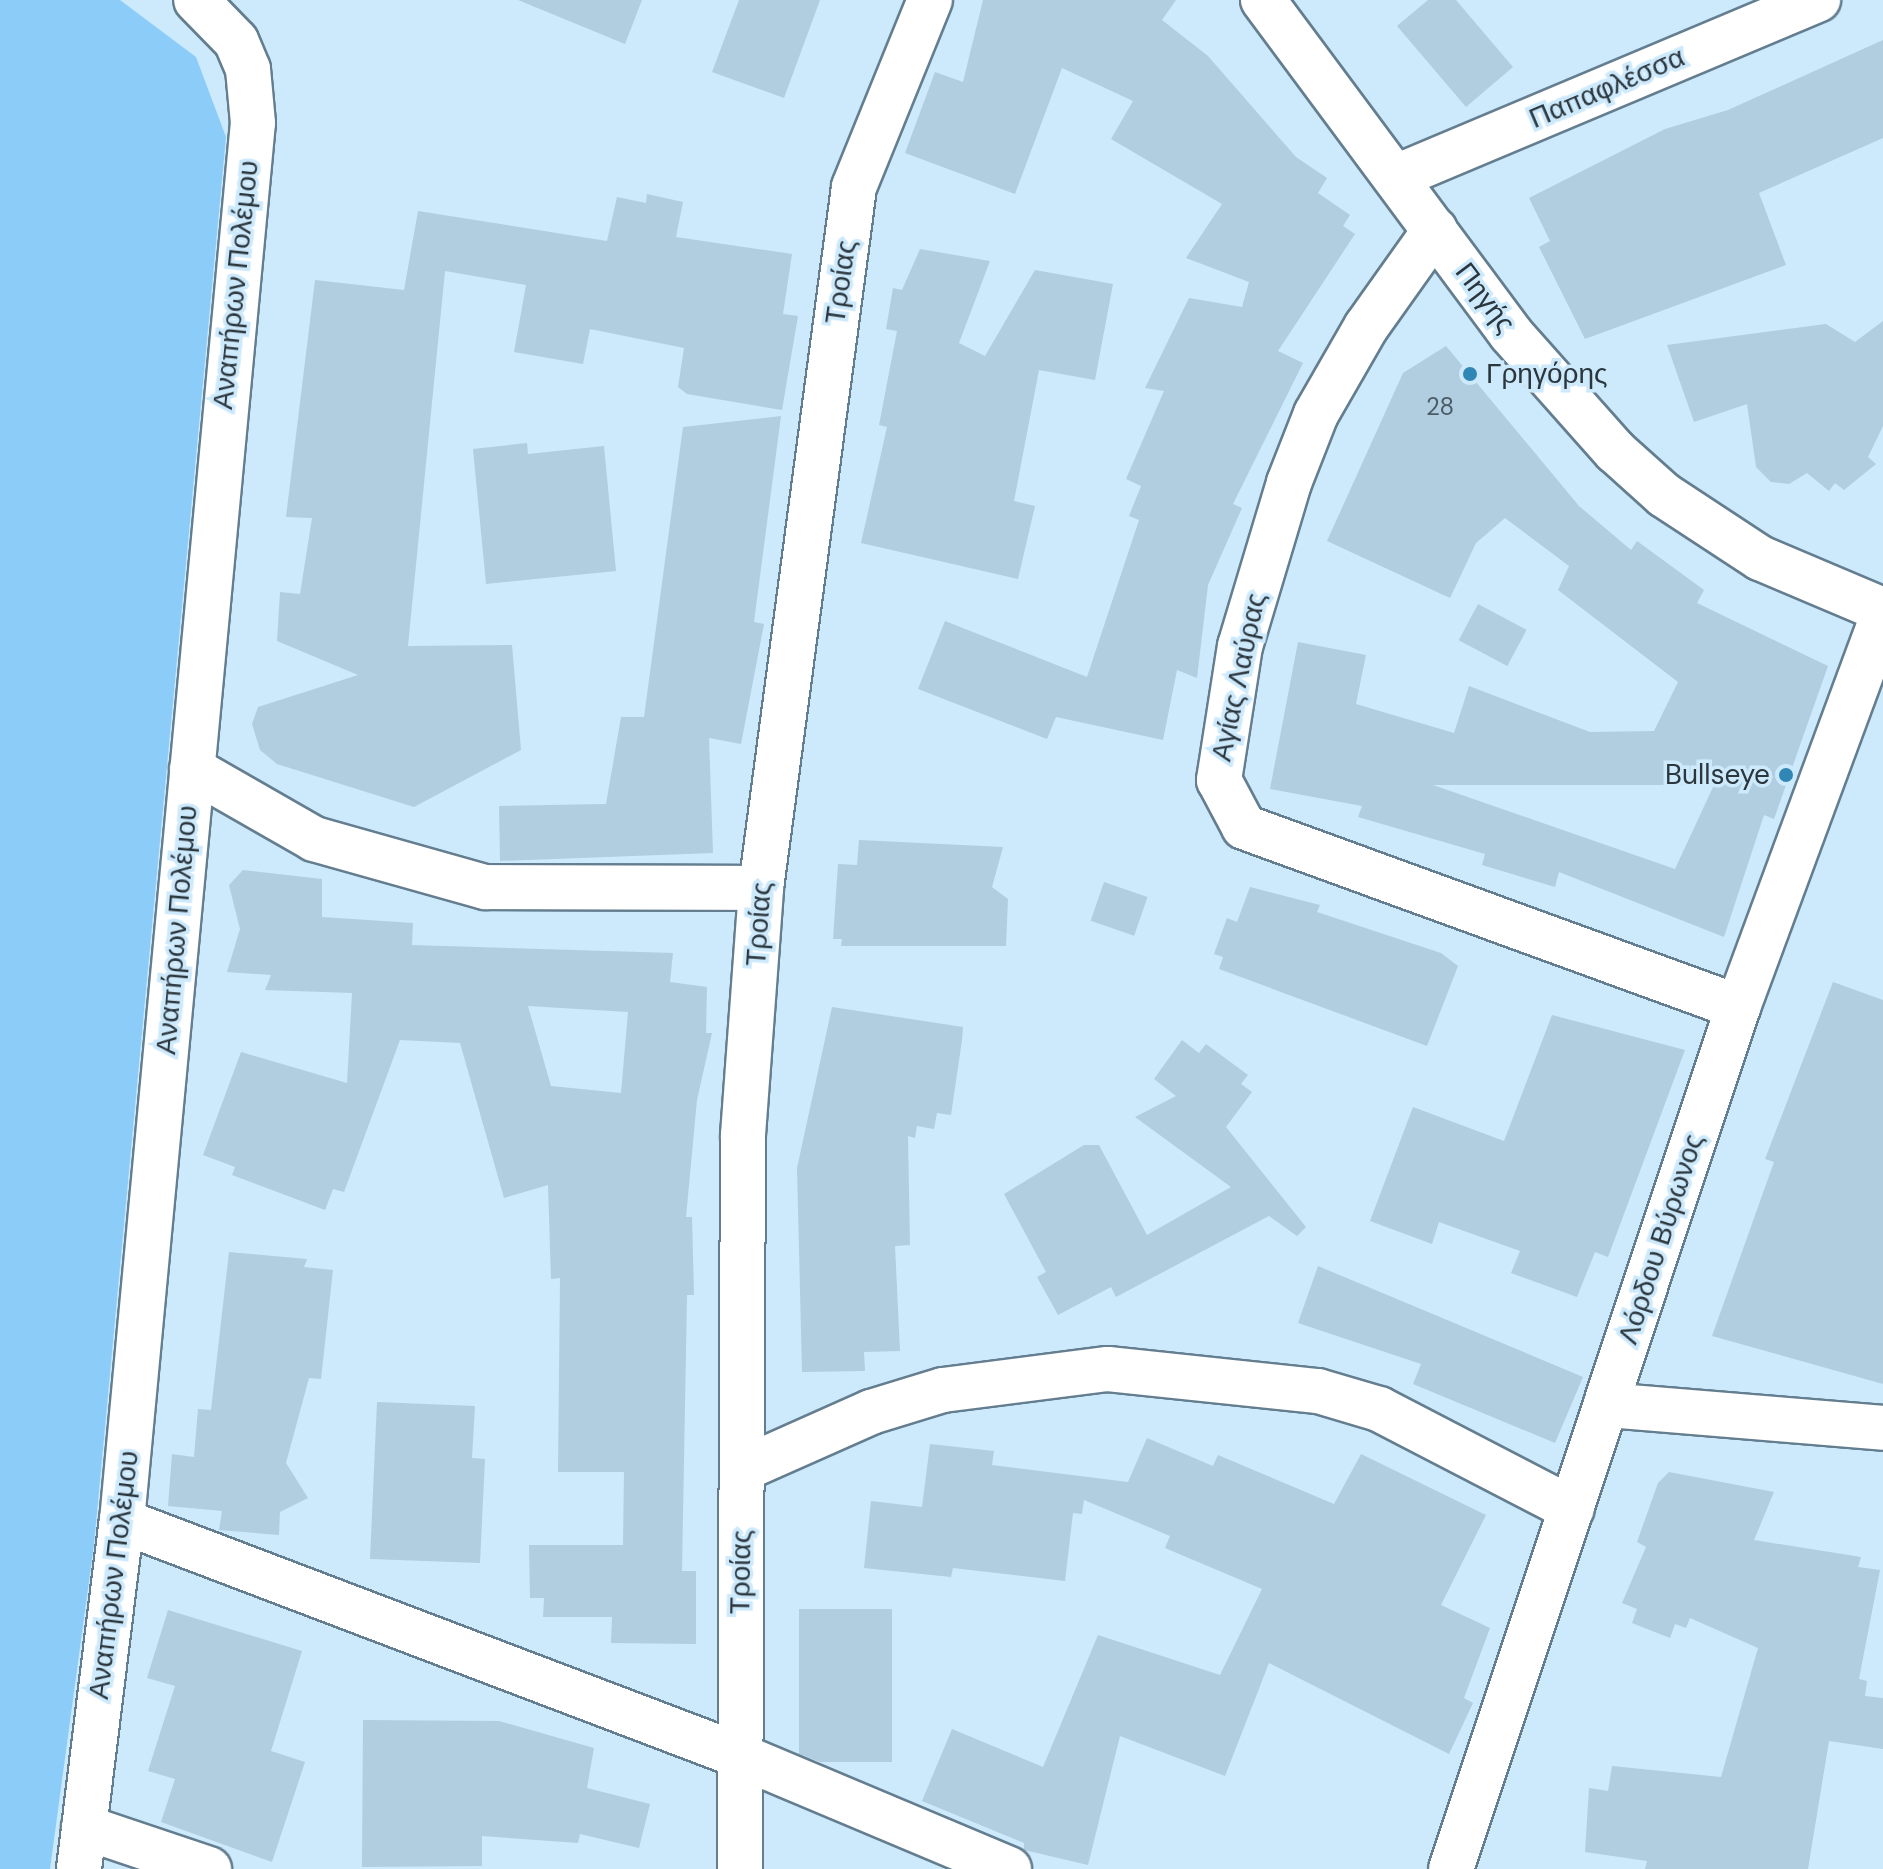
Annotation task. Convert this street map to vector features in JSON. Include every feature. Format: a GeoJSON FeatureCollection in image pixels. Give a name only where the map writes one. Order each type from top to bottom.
{"type":"FeatureCollection","features":[{"type":"Feature","properties":{"kind":"street","name":"Τροίας"},"geometry":{"type":"LineString","coordinates":[[740,1869],[738,1755],[743,1469],[743,1135],[761,888],[854,187],[930,0]]}},
{"type":"Feature","properties":{"kind":"street","name":"Πηγής"},"geometry":{"type":"LineString","coordinates":[[1263,0],[1572,408],[1664,495],[1760,558],[1883,612]]}},
{"type":"Feature","properties":{"kind":"street","name":"Παπαφλέσσα"},"geometry":{"type":"LineString","coordinates":[[1396,177],[1818,0]]}},
{"type":"Feature","properties":{"kind":"street","name":"Αναπήρων Πολέμου"},"geometry":{"type":"LineString","coordinates":[[81,1848],[122,1521],[253,123],[248,69],[211,4]]}},
{"type":"Feature","properties":{"kind":"street","name":"Αγίας Λαύρας"},"geometry":{"type":"LineString","coordinates":[[1435,230],[1366,327],[1294,469],[1240,646],[1219,745],[1219,780],[1244,827],[1738,1007]]}},
{"type":"Feature","properties":{"kind":"street","name":"Λόρδου Βύρωνος"},"geometry":{"type":"LineString","coordinates":[[1451,1869],[1738,1007],[1883,612]]}},
{"type":"Feature","properties":{"kind":"street"},"geometry":{"type":"LineString","coordinates":[[192,769],[314,839],[485,887],[761,888]]}},
{"type":"Feature","properties":{"kind":"street"},"geometry":{"type":"LineString","coordinates":[[743,1469],[871,1412],[943,1390],[1108,1369],[1318,1391],[1364,1404],[1572,1509]]}},
{"type":"Feature","properties":{"kind":"street"},"geometry":{"type":"LineString","coordinates":[[1606,1405],[1883,1428]]}},
{"type":"Feature","properties":{"kind":"street"},"geometry":{"type":"LineString","coordinates":[[122,1521],[738,1755],[1009,1869]]}},
{"type":"Feature","properties":{"kind":"street"},"geometry":{"type":"LineString","coordinates":[[81,1848],[209,1869]]}},
{"type":"Feature","properties":{"kind":"shaded area"},"geometry":{"type":"Polygon","coordinates":[[[0,0],[120,0],[196,57],[226,137],[94,1544],[50,1869],[0,1869],[0,0]]]}},
{"type":"Feature","properties":{"kind":"building"},"geometry":{"type":"Polygon","coordinates":[[[518,0],[642,0],[625,44],[518,0]]]}},
{"type":"Feature","properties":{"kind":"building"},"geometry":{"type":"Polygon","coordinates":[[[739,0],[820,0],[784,98],[712,72],[739,0]]]}},
{"type":"Feature","properties":{"kind":"building"},"geometry":{"type":"Polygon","coordinates":[[[983,0],[1176,0],[1162,20],[1208,56],[1296,157],[1327,178],[1318,193],[1350,215],[1343,226],[1355,234],[1278,351],[1303,363],[1233,504],[1242,508],[1208,585],[1197,678],[1177,670],[1163,740],[1056,717],[1047,739],[918,689],[945,621],[1087,677],[1139,520],[1129,516],[1141,486],[1126,479],[1164,391],[1145,388],[1189,298],[1242,307],[1249,282],[1186,258],[1222,204],[1111,139],[1133,101],[1062,68],[1015,194],[905,153],[935,72],[963,82],[983,0]]]}},
{"type":"Feature","properties":{"kind":"building"},"geometry":{"type":"Polygon","coordinates":[[[1428,0],[1456,0],[1513,67],[1466,107],[1397,26],[1428,0]]]}},
{"type":"Feature","properties":{"kind":"building"},"geometry":{"type":"Polygon","coordinates":[[[1883,40],[1883,138],[1759,193],[1786,265],[1585,339],[1539,247],[1550,241],[1529,198],[1665,129],[1728,110],[1883,40]]]}},
{"type":"Feature","properties":{"kind":"building"},"geometry":{"type":"Polygon","coordinates":[[[647,194],[683,202],[676,237],[792,254],[783,314],[798,316],[782,410],[687,394],[678,387],[684,348],[590,329],[583,364],[514,352],[526,285],[445,271],[408,646],[512,645],[521,750],[414,807],[277,764],[260,750],[252,724],[258,707],[358,675],[277,641],[280,592],[300,594],[312,518],[286,517],[315,280],[404,290],[418,211],[607,241],[617,197],[646,203],[647,194]]]}},
{"type":"Feature","properties":{"kind":"building"},"geometry":{"type":"Polygon","coordinates":[[[920,249],[990,261],[959,343],[985,356],[1035,270],[1113,284],[1095,380],[1039,370],[1014,501],[1035,506],[1018,579],[861,543],[887,427],[879,425],[897,331],[886,329],[893,288],[902,290],[920,249]]]}},
{"type":"Feature","properties":{"kind":"building"},"geometry":{"type":"Polygon","coordinates":[[[1883,321],[1883,426],[1868,457],[1876,464],[1844,490],[1835,483],[1829,491],[1807,473],[1789,484],[1771,482],[1756,467],[1747,404],[1694,422],[1667,345],[1826,324],[1855,342],[1883,321]]]}},
{"type":"Feature","properties":{"kind":"building"},"geometry":{"type":"Polygon","coordinates":[[[1446,346],[1579,506],[1631,550],[1637,541],[1704,590],[1697,603],[1828,666],[1774,819],[1764,815],[1724,937],[1559,872],[1555,887],[1482,865],[1485,854],[1358,817],[1362,806],[1270,789],[1298,642],[1366,655],[1356,704],[1454,733],[1469,686],[1590,732],[1654,731],[1678,682],[1558,590],[1569,566],[1505,518],[1476,543],[1450,598],[1327,541],[1403,373],[1446,346]],[[1433,785],[1675,869],[1714,785],[1433,785]]]}},
{"type":"Feature","properties":{"kind":"building"},"geometry":{"type":"Polygon","coordinates":[[[781,416],[754,622],[764,624],[741,744],[709,738],[713,853],[500,861],[499,806],[606,804],[621,717],[644,717],[683,427],[781,416]]]}},
{"type":"Feature","properties":{"kind":"building"},"geometry":{"type":"Polygon","coordinates":[[[527,443],[528,454],[604,446],[616,571],[486,584],[473,449],[527,443]]]}},
{"type":"Feature","properties":{"kind":"building"},"geometry":{"type":"Polygon","coordinates":[[[1478,604],[1527,630],[1507,666],[1459,640],[1478,604]]]}},
{"type":"Feature","properties":{"kind":"building"},"geometry":{"type":"Polygon","coordinates":[[[859,840],[1003,847],[992,887],[1008,899],[1006,946],[841,946],[842,939],[833,939],[838,864],[857,865],[859,840]]]}},
{"type":"Feature","properties":{"kind":"building"},"geometry":{"type":"Polygon","coordinates":[[[243,870],[322,879],[322,917],[413,923],[412,945],[673,953],[670,982],[707,987],[706,1033],[712,1033],[697,1100],[686,1217],[692,1217],[694,1295],[687,1295],[682,1571],[696,1571],[696,1644],[611,1643],[612,1617],[543,1617],[544,1598],[530,1598],[529,1545],[623,1545],[624,1472],[558,1472],[560,1278],[551,1279],[548,1185],[504,1198],[460,1043],[400,1040],[344,1192],[333,1189],[325,1210],[232,1175],[235,1167],[203,1155],[241,1052],[347,1083],[352,993],[265,990],[271,975],[227,972],[240,929],[229,885],[243,870]],[[528,1006],[551,1086],[621,1093],[628,1012],[528,1006]]]}},
{"type":"Feature","properties":{"kind":"building"},"geometry":{"type":"Polygon","coordinates":[[[1104,882],[1147,897],[1134,936],[1091,921],[1104,882]]]}},
{"type":"Feature","properties":{"kind":"building"},"geometry":{"type":"Polygon","coordinates":[[[1250,887],[1320,905],[1317,912],[1441,953],[1458,966],[1427,1046],[1219,969],[1223,957],[1214,954],[1227,918],[1237,922],[1250,887]]]}},
{"type":"Feature","properties":{"kind":"building"},"geometry":{"type":"Polygon","coordinates":[[[1833,982],[1883,1000],[1883,1384],[1712,1336],[1774,1162],[1765,1159],[1833,982]]]}},
{"type":"Feature","properties":{"kind":"building"},"geometry":{"type":"Polygon","coordinates":[[[832,1007],[963,1027],[962,1040],[951,1115],[937,1113],[934,1129],[917,1126],[915,1138],[908,1136],[910,1245],[895,1246],[900,1351],[864,1352],[865,1371],[802,1372],[797,1168],[832,1007]]]}},
{"type":"Feature","properties":{"kind":"building"},"geometry":{"type":"Polygon","coordinates":[[[1552,1015],[1685,1050],[1608,1257],[1595,1252],[1577,1297],[1511,1273],[1520,1251],[1439,1222],[1432,1244],[1370,1221],[1413,1107],[1504,1141],[1552,1015]]]}},
{"type":"Feature","properties":{"kind":"building"},"geometry":{"type":"Polygon","coordinates":[[[1182,1040],[1199,1053],[1206,1044],[1248,1075],[1241,1084],[1252,1092],[1226,1127],[1306,1227],[1297,1236],[1269,1216],[1116,1297],[1111,1287],[1058,1315],[1037,1277],[1046,1272],[1004,1194],[1084,1145],[1099,1145],[1147,1235],[1231,1187],[1135,1117],[1176,1096],[1154,1079],[1182,1040]]]}},
{"type":"Feature","properties":{"kind":"building"},"geometry":{"type":"Polygon","coordinates":[[[229,1252],[307,1259],[304,1267],[333,1270],[321,1379],[309,1378],[286,1463],[308,1498],[280,1512],[279,1535],[219,1530],[222,1511],[168,1506],[172,1454],[194,1457],[198,1409],[211,1410],[229,1252]]]}},
{"type":"Feature","properties":{"kind":"building"},"geometry":{"type":"Polygon","coordinates":[[[1318,1266],[1583,1377],[1555,1443],[1413,1384],[1421,1364],[1298,1323],[1318,1266]]]}},
{"type":"Feature","properties":{"kind":"building"},"geometry":{"type":"Polygon","coordinates":[[[377,1402],[475,1406],[472,1458],[485,1459],[480,1563],[370,1559],[377,1402]]]}},
{"type":"Feature","properties":{"kind":"building"},"geometry":{"type":"Polygon","coordinates":[[[1147,1438],[1213,1466],[1218,1455],[1334,1504],[1361,1454],[1486,1515],[1441,1605],[1490,1628],[1464,1698],[1473,1703],[1449,1754],[1269,1663],[1225,1776],[1120,1736],[1088,1865],[1024,1850],[1024,1843],[922,1801],[952,1729],[1043,1767],[1098,1635],[1220,1675],[1262,1589],[1165,1548],[1170,1536],[1084,1500],[1082,1514],[1073,1513],[1065,1581],[953,1568],[951,1577],[864,1568],[871,1501],[922,1507],[930,1444],[994,1451],[992,1465],[1128,1482],[1147,1438]]]}},
{"type":"Feature","properties":{"kind":"building"},"geometry":{"type":"Polygon","coordinates":[[[1669,1472],[1774,1492],[1754,1540],[1861,1557],[1858,1567],[1880,1570],[1859,1679],[1867,1681],[1865,1696],[1883,1698],[1883,1749],[1829,1741],[1808,1869],[1645,1869],[1647,1861],[1585,1852],[1589,1788],[1608,1791],[1612,1766],[1721,1777],[1758,1648],[1690,1618],[1686,1628],[1675,1624],[1670,1638],[1632,1623],[1637,1609],[1622,1603],[1646,1547],[1637,1542],[1658,1483],[1669,1472]]]}},
{"type":"Feature","properties":{"kind":"building"},"geometry":{"type":"Polygon","coordinates":[[[799,1609],[892,1609],[892,1762],[820,1762],[799,1754],[799,1609]]]}},
{"type":"Feature","properties":{"kind":"building"},"geometry":{"type":"Polygon","coordinates":[[[168,1610],[302,1651],[271,1751],[305,1762],[272,1862],[161,1822],[175,1779],[148,1771],[175,1686],[147,1678],[168,1610]]]}},
{"type":"Feature","properties":{"kind":"building"},"geometry":{"type":"Polygon","coordinates":[[[363,1720],[499,1721],[594,1748],[587,1788],[650,1804],[639,1848],[580,1834],[578,1843],[482,1836],[482,1866],[362,1867],[363,1720]]]}},
{"type":"Feature","properties":{"kind":"place","name":"Γρηγόρης"},"geometry":{"type":"Point","coordinates":[1470,374]}},
{"type":"Feature","properties":{"kind":"place","name":"Bullseye"},"geometry":{"type":"Point","coordinates":[1786,775]}}]}
